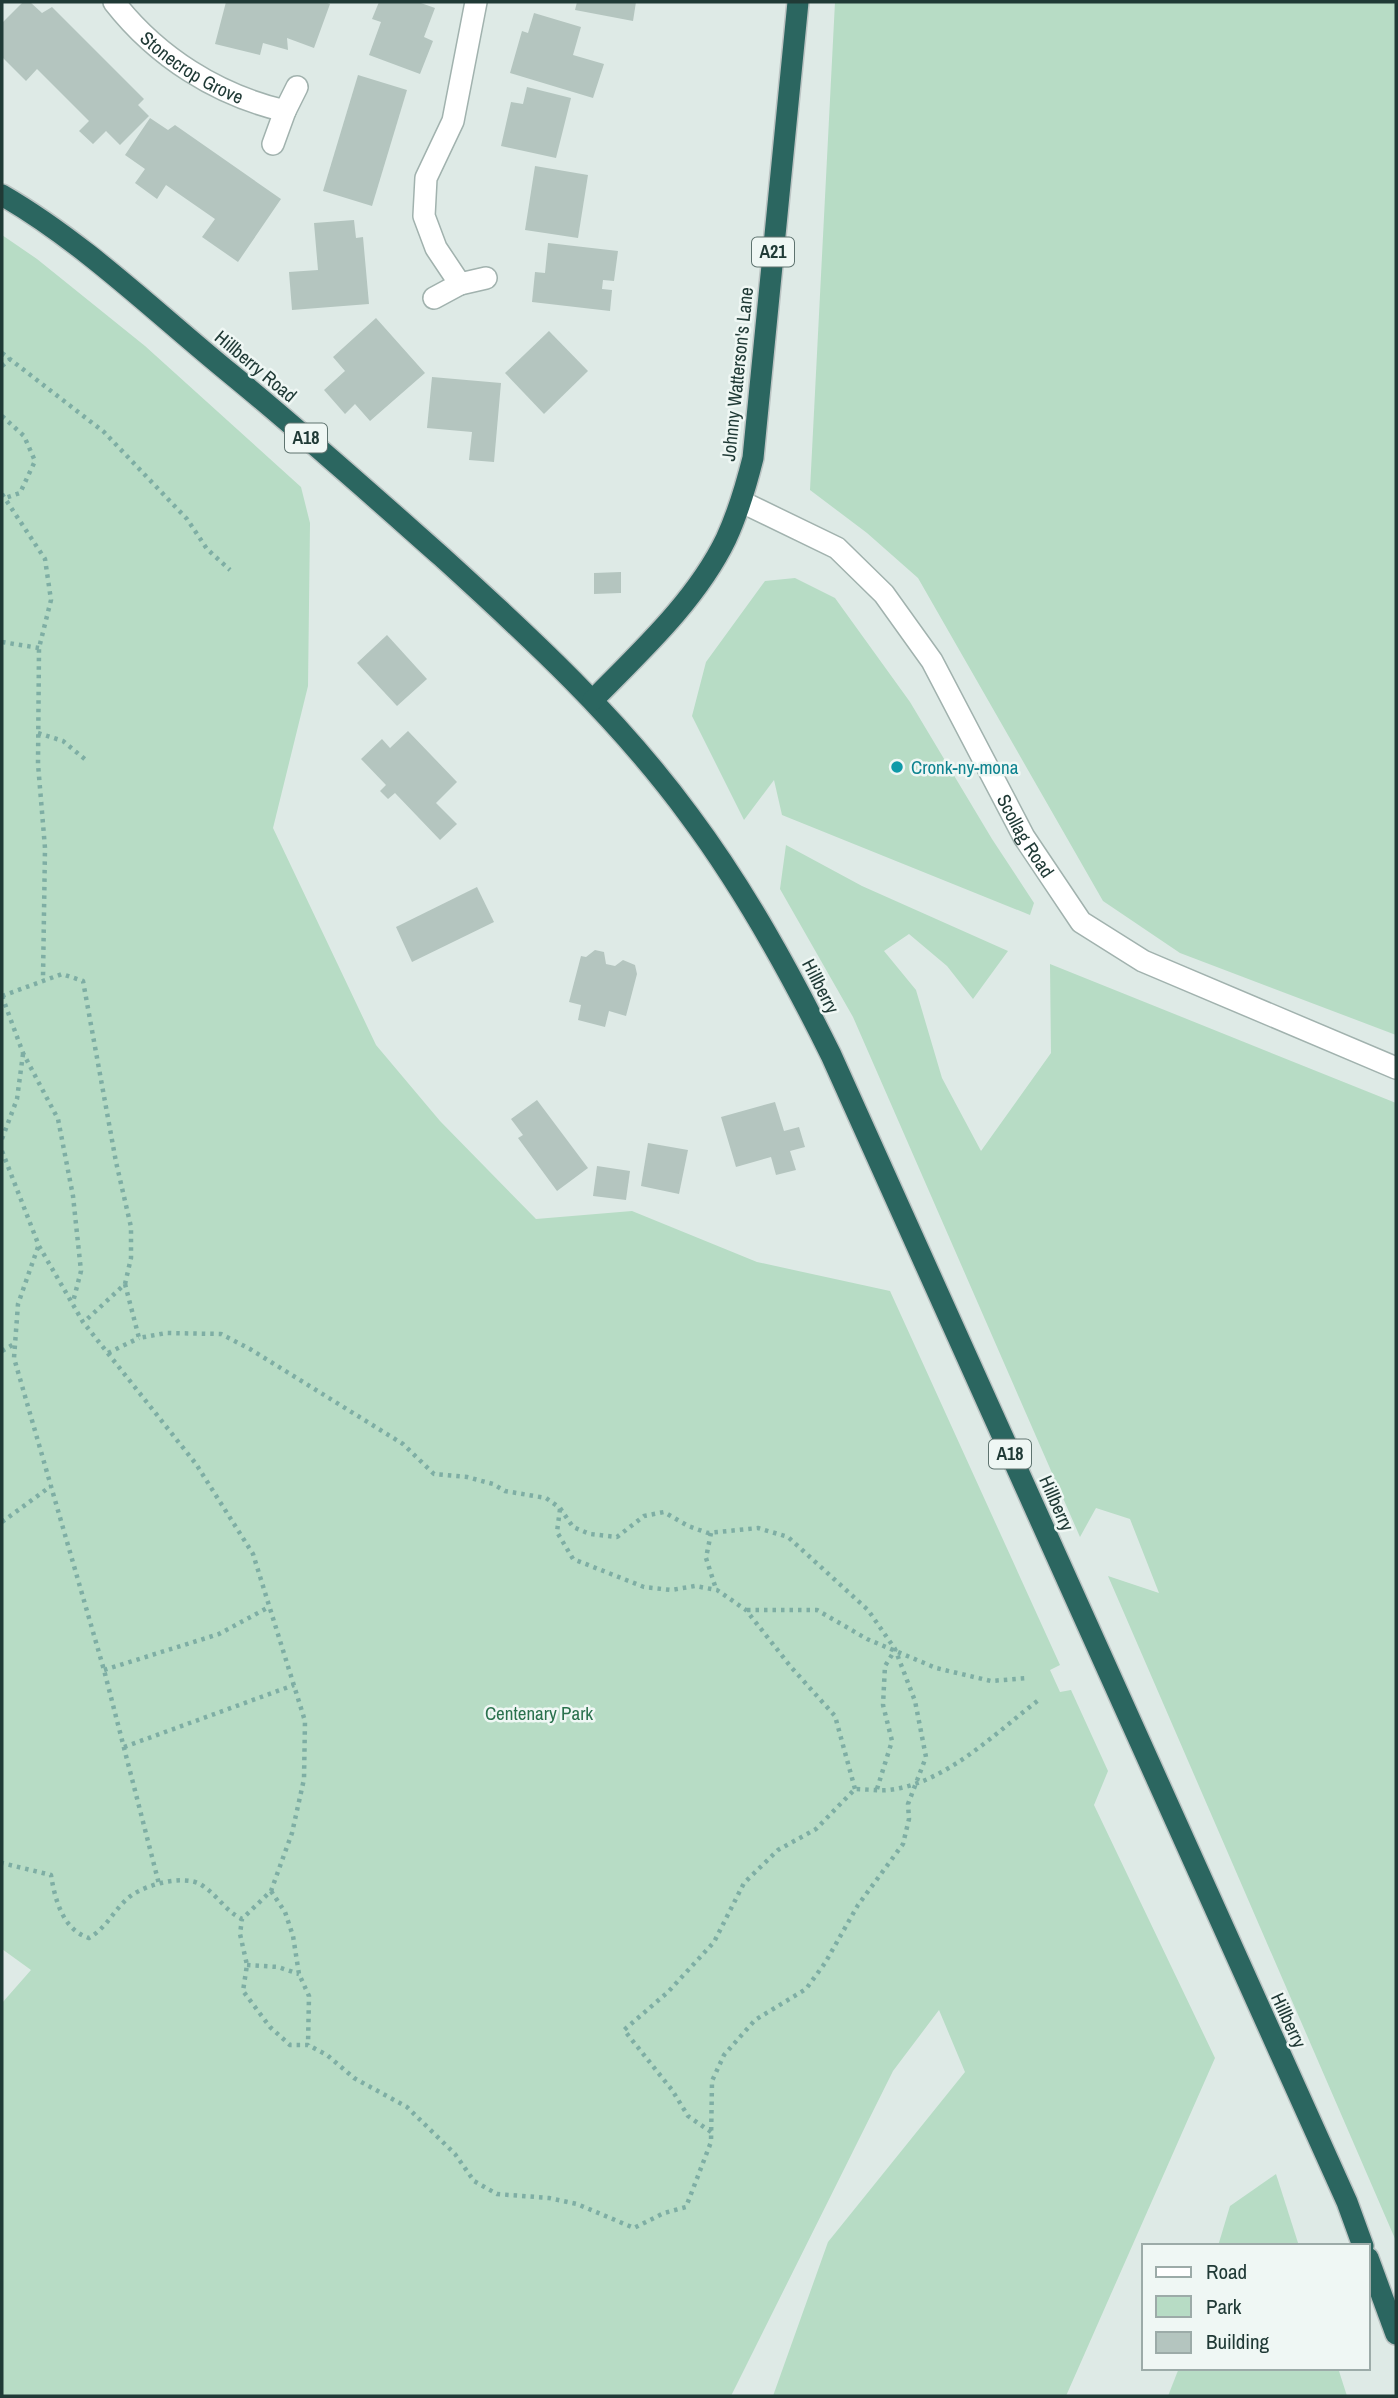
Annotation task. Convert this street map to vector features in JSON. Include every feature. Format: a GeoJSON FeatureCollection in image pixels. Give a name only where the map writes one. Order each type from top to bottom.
{"type":"FeatureCollection","features":[{"type":"Feature","properties":{"kind":"highway","name":"Johnny Watterson's Lane"},"geometry":{"type":"LineString","coordinates":[[593,700],[697,586],[725,541],[742,502],[753,458],[797,2]]}},
{"type":"Feature","properties":{"kind":"highway","name":"Hillberry Road"},"geometry":{"type":"LineString","coordinates":[[2,195],[84,251],[262,400],[504,613],[593,700]]}},
{"type":"Feature","properties":{"kind":"highway","name":"Hillberry"},"geometry":{"type":"LineString","coordinates":[[593,700],[689,814],[761,922],[796,984],[919,1250],[1347,2202],[1362,2244]]}},
{"type":"Feature","properties":{"kind":"highway"},"geometry":{"type":"LineString","coordinates":[[1370,2263],[1396,2334]]}},
{"type":"Feature","properties":{"kind":"street","name":"Stonecrop Grove"},"geometry":{"type":"LineString","coordinates":[[114,2],[153,44],[203,81],[248,102],[285,111]]}},
{"type":"Feature","properties":{"kind":"street"},"geometry":{"type":"LineString","coordinates":[[460,284],[432,237],[424,216],[425,191],[426,178],[453,121],[476,2]]}},
{"type":"Feature","properties":{"kind":"street"},"geometry":{"type":"LineString","coordinates":[[273,144],[297,87]]}},
{"type":"Feature","properties":{"kind":"street"},"geometry":{"type":"LineString","coordinates":[[434,298],[460,284],[486,278]]}},
{"type":"Feature","properties":{"kind":"street","name":"Scollag Road"},"geometry":{"type":"LineString","coordinates":[[742,502],[837,548],[884,594],[932,661],[1024,837],[1081,922],[1143,961],[1396,1068]]}},
{"type":"Feature","properties":{"kind":"path"},"geometry":{"type":"LineString","coordinates":[[2,353],[104,432],[187,519],[207,549],[230,570]]}},
{"type":"Feature","properties":{"kind":"path"},"geometry":{"type":"LineString","coordinates":[[2,366],[10,359]]}},
{"type":"Feature","properties":{"kind":"path"},"geometry":{"type":"LineString","coordinates":[[2,416],[24,436],[35,461],[20,493],[3,496],[45,559],[51,600],[39,648],[38,733],[45,848],[43,978]]}},
{"type":"Feature","properties":{"kind":"path"},"geometry":{"type":"LineString","coordinates":[[2,642],[39,648]]}},
{"type":"Feature","properties":{"kind":"path"},"geometry":{"type":"LineString","coordinates":[[38,733],[63,741],[87,761]]}},
{"type":"Feature","properties":{"kind":"path"},"geometry":{"type":"LineString","coordinates":[[73,1304],[81,1271],[73,1196],[58,1119],[23,1053],[2,996],[43,978],[61,974],[83,981],[116,1162],[131,1227],[131,1258],[125,1284],[139,1338]]}},
{"type":"Feature","properties":{"kind":"path"},"geometry":{"type":"LineString","coordinates":[[2,1139],[18,1099],[23,1053]]}},
{"type":"Feature","properties":{"kind":"path"},"geometry":{"type":"LineString","coordinates":[[2,1151],[38,1246],[83,1322],[196,1465],[253,1555],[305,1721],[304,1779],[292,1833],[271,1891],[242,1919],[240,1934],[247,1965],[243,1991],[263,2018],[290,2045],[308,2045],[327,2055],[354,2078],[407,2107],[454,2154],[474,2181],[497,2194],[550,2198],[577,2204],[634,2228],[664,2213],[686,2207],[711,2142],[712,2081],[724,2055],[755,2021],[806,1989],[858,1905],[903,1844],[909,1819],[908,1804],[920,1781],[926,1757],[915,1701],[895,1649],[868,1610],[788,1537],[758,1528],[711,1533],[688,1527],[664,1512],[644,1516],[617,1537],[590,1534],[573,1527],[560,1508],[546,1498],[505,1491],[493,1483],[467,1477],[434,1474],[403,1444],[250,1349],[221,1334],[166,1333],[139,1338],[108,1353]]}},
{"type":"Feature","properties":{"kind":"path"},"geometry":{"type":"LineString","coordinates":[[38,1246],[19,1304],[14,1358],[104,1670],[159,1885]]}},
{"type":"Feature","properties":{"kind":"path"},"geometry":{"type":"LineString","coordinates":[[83,1322],[125,1284]]}},
{"type":"Feature","properties":{"kind":"path"},"geometry":{"type":"LineString","coordinates":[[2,1351],[15,1344]]}},
{"type":"Feature","properties":{"kind":"path"},"geometry":{"type":"LineString","coordinates":[[2,1521],[51,1486]]}},
{"type":"Feature","properties":{"kind":"path"},"geometry":{"type":"LineString","coordinates":[[560,1508],[557,1532],[573,1559],[644,1587],[671,1590],[695,1586],[717,1590],[746,1610],[835,1716],[855,1789]]}},
{"type":"Feature","properties":{"kind":"path"},"geometry":{"type":"LineString","coordinates":[[711,1533],[706,1558],[717,1590]]}},
{"type":"Feature","properties":{"kind":"path"},"geometry":{"type":"LineString","coordinates":[[104,1670],[219,1634],[270,1607]]}},
{"type":"Feature","properties":{"kind":"path"},"geometry":{"type":"LineString","coordinates":[[746,1610],[817,1609],[867,1639],[936,1668],[991,1681],[1028,1678]]}},
{"type":"Feature","properties":{"kind":"path"},"geometry":{"type":"LineString","coordinates":[[877,1789],[892,1741],[883,1705],[886,1666],[895,1649]]}},
{"type":"Feature","properties":{"kind":"path"},"geometry":{"type":"LineString","coordinates":[[124,1747],[294,1685]]}},
{"type":"Feature","properties":{"kind":"path"},"geometry":{"type":"LineString","coordinates":[[711,2132],[688,2116],[673,2090],[624,2030],[668,1992],[714,1942],[744,1883],[778,1850],[816,1829],[855,1789],[889,1790],[920,1781],[960,1760],[1040,1699]]}},
{"type":"Feature","properties":{"kind":"path"},"geometry":{"type":"LineString","coordinates":[[2,1863],[51,1875],[55,1899],[64,1916],[78,1935],[89,1938],[103,1929],[132,1895],[174,1880],[197,1882],[218,1897],[231,1913],[242,1919]]}},
{"type":"Feature","properties":{"kind":"path"},"geometry":{"type":"LineString","coordinates":[[271,1891],[285,1912],[293,1936],[299,1974],[309,1996],[308,2045]]}},
{"type":"Feature","properties":{"kind":"path"},"geometry":{"type":"LineString","coordinates":[[247,1965],[278,1967],[299,1974]]}},
{"type":"Feature","properties":{"kind":"green space"},"geometry":{"type":"Polygon","coordinates":[[[835,2],[1396,2],[1396,1035],[1180,953],[1103,901],[918,578],[867,533],[810,490],[835,2]]]}},
{"type":"Feature","properties":{"kind":"green space","name":"Centenary Park"},"geometry":{"type":"Polygon","coordinates":[[[2,235],[37,259],[145,346],[301,487],[310,523],[308,686],[273,828],[376,1045],[440,1121],[536,1219],[632,1211],[757,1262],[890,1291],[1060,1665],[1050,1670],[1060,1692],[1071,1690],[1108,1771],[1094,1805],[1215,2058],[1066,2396],[773,2396],[828,2242],[965,2072],[939,2010],[893,2071],[731,2396],[2,2396],[2,2003],[31,1970],[2,1949],[2,235]]]}},
{"type":"Feature","properties":{"kind":"green space"},"geometry":{"type":"Polygon","coordinates":[[[795,578],[835,598],[910,702],[992,839],[1034,903],[1030,915],[782,815],[774,780],[744,820],[692,716],[706,662],[765,581],[795,578]]]}},
{"type":"Feature","properties":{"kind":"green space"},"geometry":{"type":"Polygon","coordinates":[[[786,845],[862,886],[1008,951],[973,999],[947,966],[909,934],[884,951],[916,990],[942,1078],[981,1151],[1051,1053],[1050,964],[1396,1103],[1396,2241],[1108,1576],[1159,1593],[1130,1519],[1096,1508],[1080,1537],[853,1017],[780,889],[786,845]]]}},
{"type":"Feature","properties":{"kind":"green space"},"geometry":{"type":"Polygon","coordinates":[[[1276,2174],[1298,2244],[1219,2244],[1230,2206],[1276,2174]]]}},
{"type":"Feature","properties":{"kind":"green space"},"geometry":{"type":"Polygon","coordinates":[[[1178,2370],[1339,2370],[1347,2396],[1168,2396],[1178,2370]]]}},
{"type":"Feature","properties":{"kind":"building"},"geometry":{"type":"Polygon","coordinates":[[[23,2],[30,2],[42,13],[52,7],[144,99],[138,105],[149,116],[120,145],[106,131],[93,144],[79,131],[89,121],[37,69],[26,81],[2,57],[2,23],[23,2]]]}},
{"type":"Feature","properties":{"kind":"building"},"geometry":{"type":"Polygon","coordinates":[[[226,2],[330,4],[314,48],[287,38],[288,50],[263,43],[260,55],[215,44],[226,2]]]}},
{"type":"Feature","properties":{"kind":"building"},"geometry":{"type":"Polygon","coordinates":[[[379,2],[418,2],[435,8],[424,37],[433,41],[420,74],[369,55],[381,22],[372,19],[379,2]]]}},
{"type":"Feature","properties":{"kind":"building"},"geometry":{"type":"Polygon","coordinates":[[[577,2],[636,2],[633,21],[575,10],[577,2]]]}},
{"type":"Feature","properties":{"kind":"building"},"geometry":{"type":"Polygon","coordinates":[[[534,13],[581,27],[573,55],[604,64],[593,98],[510,73],[522,31],[528,33],[534,13]]]}},
{"type":"Feature","properties":{"kind":"building"},"geometry":{"type":"Polygon","coordinates":[[[358,75],[407,90],[372,206],[323,191],[358,75]]]}},
{"type":"Feature","properties":{"kind":"building"},"geometry":{"type":"Polygon","coordinates":[[[527,87],[571,98],[556,158],[501,146],[511,102],[523,104],[527,87]]]}},
{"type":"Feature","properties":{"kind":"building"},"geometry":{"type":"Polygon","coordinates":[[[150,118],[168,130],[175,125],[281,199],[238,262],[202,237],[215,219],[166,185],[157,199],[135,183],[145,169],[125,155],[150,118]]]}},
{"type":"Feature","properties":{"kind":"building"},"geometry":{"type":"Polygon","coordinates":[[[535,166],[588,175],[578,238],[525,230],[535,166]]]}},
{"type":"Feature","properties":{"kind":"building"},"geometry":{"type":"Polygon","coordinates":[[[354,220],[356,238],[363,237],[369,304],[292,310],[289,272],[318,270],[314,223],[354,220]]]}},
{"type":"Feature","properties":{"kind":"building"},"geometry":{"type":"Polygon","coordinates":[[[548,243],[618,251],[614,281],[603,280],[602,289],[612,290],[610,311],[532,302],[535,272],[545,273],[548,243]]]}},
{"type":"Feature","properties":{"kind":"building"},"geometry":{"type":"Polygon","coordinates":[[[376,318],[425,373],[370,421],[355,404],[345,414],[324,390],[345,371],[333,357],[376,318]]]}},
{"type":"Feature","properties":{"kind":"building"},"geometry":{"type":"Polygon","coordinates":[[[549,331],[588,371],[544,414],[505,373],[549,331]]]}},
{"type":"Feature","properties":{"kind":"building"},"geometry":{"type":"Polygon","coordinates":[[[432,377],[501,383],[494,462],[469,460],[472,432],[427,428],[432,377]]]}},
{"type":"Feature","properties":{"kind":"building"},"geometry":{"type":"Polygon","coordinates":[[[621,572],[621,593],[594,594],[594,573],[621,572]]]}},
{"type":"Feature","properties":{"kind":"building"},"geometry":{"type":"Polygon","coordinates":[[[387,635],[427,679],[397,706],[357,663],[387,635]]]}},
{"type":"Feature","properties":{"kind":"building"},"geometry":{"type":"Polygon","coordinates":[[[408,731],[457,782],[436,803],[457,824],[440,840],[395,793],[388,799],[380,791],[386,785],[361,759],[382,739],[390,748],[408,731]]]}},
{"type":"Feature","properties":{"kind":"building"},"geometry":{"type":"Polygon","coordinates":[[[477,887],[494,922],[412,962],[396,927],[477,887]]]}},
{"type":"Feature","properties":{"kind":"building"},"geometry":{"type":"Polygon","coordinates":[[[595,950],[604,952],[606,964],[615,966],[623,960],[635,965],[637,974],[626,1016],[609,1011],[605,1027],[578,1020],[581,1005],[569,1002],[581,956],[586,957],[595,950]]]}},
{"type":"Feature","properties":{"kind":"building"},"geometry":{"type":"Polygon","coordinates":[[[537,1100],[588,1168],[557,1191],[518,1138],[523,1135],[511,1119],[537,1100]]]}},
{"type":"Feature","properties":{"kind":"building"},"geometry":{"type":"Polygon","coordinates":[[[775,1102],[784,1131],[799,1127],[805,1147],[790,1151],[796,1170],[776,1175],[771,1157],[736,1167],[721,1117],[775,1102]]]}},
{"type":"Feature","properties":{"kind":"building"},"geometry":{"type":"Polygon","coordinates":[[[648,1143],[688,1150],[679,1194],[641,1186],[648,1143]]]}},
{"type":"Feature","properties":{"kind":"building"},"geometry":{"type":"Polygon","coordinates":[[[597,1166],[630,1171],[626,1200],[593,1196],[597,1166]]]}},
{"type":"Feature","properties":{"kind":"place","name":"Cronk-ny-mona"},"geometry":{"type":"Point","coordinates":[897,767]}}]}
